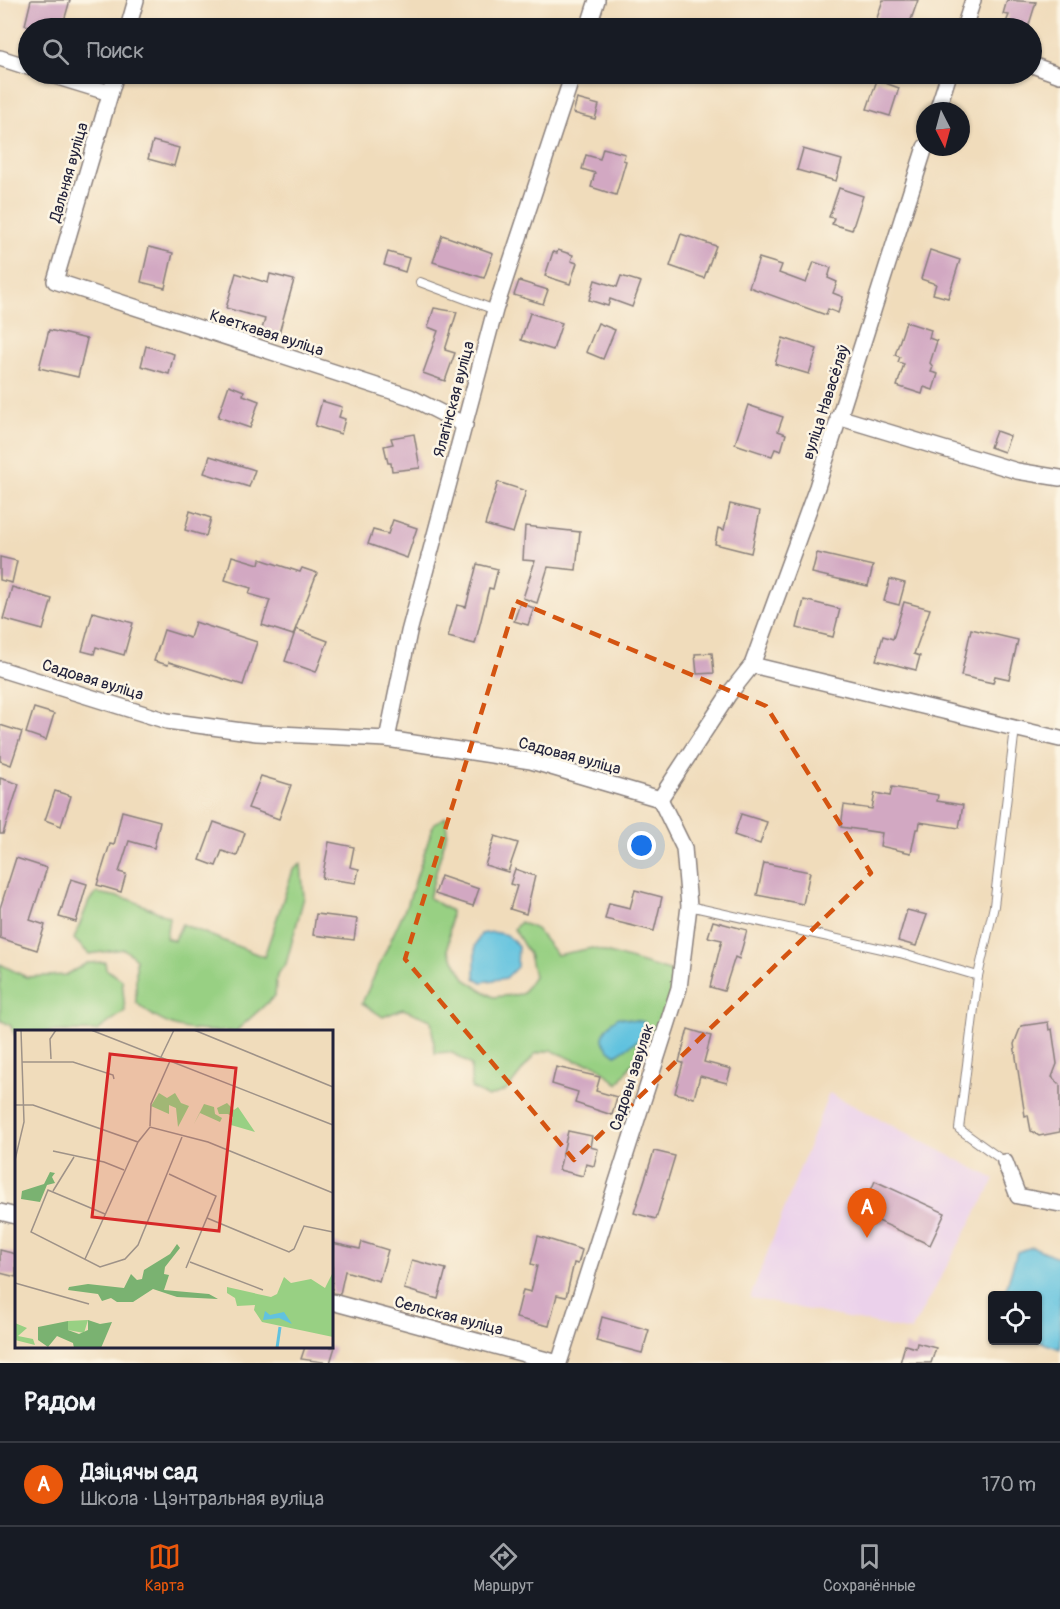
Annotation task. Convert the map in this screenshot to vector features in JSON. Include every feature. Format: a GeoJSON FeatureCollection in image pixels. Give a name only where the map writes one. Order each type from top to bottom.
{"type":"FeatureCollection","features":[{"type":"Feature","properties":{"kind":"street"},"geometry":{"type":"LineString","coordinates":[[131,18],[136,0]]}},
{"type":"Feature","properties":{"kind":"street"},"geometry":{"type":"LineString","coordinates":[[591,18],[597,0]]}},
{"type":"Feature","properties":{"kind":"street"},"geometry":{"type":"LineString","coordinates":[[967,18],[973,0]]}},
{"type":"Feature","properties":{"kind":"street"},"geometry":{"type":"LineString","coordinates":[[0,58],[18,64]]}},
{"type":"Feature","properties":{"kind":"street"},"geometry":{"type":"LineString","coordinates":[[1042,68],[1060,75]]}},
{"type":"Feature","properties":{"kind":"street"},"geometry":{"type":"LineString","coordinates":[[81,84],[110,93]]}},
{"type":"Feature","properties":{"kind":"street","name":"Дальняя вуліца"},"geometry":{"type":"LineString","coordinates":[[55,281],[113,84]]}},
{"type":"Feature","properties":{"kind":"street","name":"Ялагінская вуліца"},"geometry":{"type":"LineString","coordinates":[[387,739],[409,632],[495,310],[570,84]]}},
{"type":"Feature","properties":{"kind":"street"},"geometry":{"type":"LineString","coordinates":[[940,102],[946,84]]}},
{"type":"Feature","properties":{"kind":"street","name":"вуліца Навасёлаў"},"geometry":{"type":"LineString","coordinates":[[753,665],[838,417],[923,156]]}},
{"type":"Feature","properties":{"kind":"street","name":"Кветкавая вуліца"},"geometry":{"type":"LineString","coordinates":[[55,281],[410,398],[465,424]]}},
{"type":"Feature","properties":{"kind":"street"},"geometry":{"type":"LineString","coordinates":[[838,417],[1017,471],[1060,478]]}},
{"type":"Feature","properties":{"kind":"street"},"geometry":{"type":"LineString","coordinates":[[660,799],[729,693],[753,665],[1060,739]]}},
{"type":"Feature","properties":{"kind":"street","name":"Садовая вуліца"},"geometry":{"type":"LineString","coordinates":[[0,669],[167,721],[257,733],[387,739],[531,761],[660,799]]}},
{"type":"Feature","properties":{"kind":"street","name":"Садовы завулак"},"geometry":{"type":"LineString","coordinates":[[558,1363],[679,988],[689,906],[684,848],[660,799]]}},
{"type":"Feature","properties":{"kind":"street"},"geometry":{"type":"LineString","coordinates":[[1005,1162],[1018,1196],[1060,1204]]}},
{"type":"Feature","properties":{"kind":"street"},"geometry":{"type":"LineString","coordinates":[[0,1212],[15,1216]]}},
{"type":"Feature","properties":{"kind":"street","name":"Сельская вуліца"},"geometry":{"type":"LineString","coordinates":[[333,1302],[558,1363]]}},
{"type":"Feature","properties":{"kind":"lane"},"geometry":{"type":"LineString","coordinates":[[420,282],[495,310]]}},
{"type":"Feature","properties":{"kind":"lane"},"geometry":{"type":"LineString","coordinates":[[1005,1162],[959,1129],[978,976],[994,906],[1015,728]]}},
{"type":"Feature","properties":{"kind":"lane"},"geometry":{"type":"LineString","coordinates":[[689,906],[900,953],[978,976]]}},
{"type":"Feature","properties":{"kind":"highlighted area"},"geometry":{"type":"Polygon","coordinates":[[[516,601],[766,706],[871,873],[574,1160],[405,959],[516,601]]]}},
{"type":"Feature","properties":{"kind":"shaded area"},"geometry":{"type":"Polygon","coordinates":[[[829,1093],[995,1179],[911,1331],[750,1298],[829,1093]]]}},
{"type":"Feature","properties":{"kind":"green space"},"geometry":{"type":"Polygon","coordinates":[[[446,817],[447,832],[429,898],[451,911],[448,950],[466,980],[493,997],[522,994],[534,976],[529,954],[514,929],[520,922],[536,929],[557,955],[592,948],[676,973],[667,1015],[618,1084],[595,1064],[576,1061],[551,1050],[535,1054],[507,1090],[488,1097],[471,1088],[471,1065],[451,1052],[435,1053],[431,1020],[403,1009],[383,1017],[362,1003],[409,900],[434,823],[446,817]]]}},
{"type":"Feature","properties":{"kind":"green space"},"geometry":{"type":"Polygon","coordinates":[[[301,864],[304,897],[286,964],[277,974],[275,996],[237,1030],[195,1030],[171,1025],[159,1019],[136,1002],[136,959],[124,949],[89,954],[74,939],[89,901],[97,893],[129,899],[169,917],[166,938],[174,941],[182,924],[264,957],[293,870],[301,864]]]}},
{"type":"Feature","properties":{"kind":"green space"},"geometry":{"type":"Polygon","coordinates":[[[105,962],[106,969],[122,980],[125,1011],[98,1030],[15,1030],[15,1035],[10,1025],[0,1020],[0,964],[26,977],[66,975],[87,963],[105,962]]]}},
{"type":"Feature","properties":{"kind":"water"},"geometry":{"type":"Polygon","coordinates":[[[493,932],[507,935],[518,946],[517,967],[506,978],[482,982],[475,978],[475,946],[481,934],[493,932]]]}},
{"type":"Feature","properties":{"kind":"water"},"geometry":{"type":"Polygon","coordinates":[[[618,1017],[644,1022],[648,1033],[616,1055],[605,1046],[603,1036],[618,1017]]]}},
{"type":"Feature","properties":{"kind":"water"},"geometry":{"type":"Polygon","coordinates":[[[1032,1247],[1060,1258],[1060,1349],[1042,1343],[1042,1291],[1005,1291],[1017,1252],[1032,1247]]]}},
{"type":"Feature","properties":{"kind":"building"},"geometry":{"type":"Polygon","coordinates":[[[31,0],[70,0],[65,18],[27,18],[31,0]]]}},
{"type":"Feature","properties":{"kind":"building"},"geometry":{"type":"Polygon","coordinates":[[[883,0],[918,0],[912,18],[877,18],[883,0]]]}},
{"type":"Feature","properties":{"kind":"building"},"geometry":{"type":"Polygon","coordinates":[[[1007,0],[1036,2],[1031,18],[1008,18],[1009,15],[1003,14],[1007,0]]]}},
{"type":"Feature","properties":{"kind":"building"},"geometry":{"type":"Polygon","coordinates":[[[876,84],[888,84],[899,88],[890,116],[867,109],[876,84]]]}},
{"type":"Feature","properties":{"kind":"building"},"geometry":{"type":"Polygon","coordinates":[[[577,99],[599,105],[595,119],[573,113],[577,99]]]}},
{"type":"Feature","properties":{"kind":"building"},"geometry":{"type":"Polygon","coordinates":[[[153,141],[179,148],[174,166],[148,159],[153,141]]]}},
{"type":"Feature","properties":{"kind":"building"},"geometry":{"type":"Polygon","coordinates":[[[603,148],[625,154],[623,160],[626,161],[616,195],[591,187],[595,173],[582,169],[586,155],[600,159],[603,148]]]}},
{"type":"Feature","properties":{"kind":"building"},"geometry":{"type":"Polygon","coordinates":[[[803,149],[842,160],[836,181],[797,170],[803,149]]]}},
{"type":"Feature","properties":{"kind":"building"},"geometry":{"type":"Polygon","coordinates":[[[839,188],[863,196],[852,230],[832,224],[834,218],[829,217],[839,188]]]}},
{"type":"Feature","properties":{"kind":"building"},"geometry":{"type":"Polygon","coordinates":[[[681,234],[716,246],[704,278],[670,266],[681,234]]]}},
{"type":"Feature","properties":{"kind":"building"},"geometry":{"type":"Polygon","coordinates":[[[442,235],[493,253],[484,278],[433,262],[442,235]]]}},
{"type":"Feature","properties":{"kind":"building"},"geometry":{"type":"Polygon","coordinates":[[[149,247],[173,253],[165,288],[141,282],[149,247]]]}},
{"type":"Feature","properties":{"kind":"building"},"geometry":{"type":"Polygon","coordinates":[[[558,250],[573,255],[571,261],[577,263],[570,284],[545,276],[553,252],[557,253],[558,250]]]}},
{"type":"Feature","properties":{"kind":"building"},"geometry":{"type":"Polygon","coordinates":[[[930,250],[960,260],[948,298],[933,294],[936,284],[921,279],[930,250]]]}},
{"type":"Feature","properties":{"kind":"building"},"geometry":{"type":"Polygon","coordinates":[[[388,252],[409,258],[405,272],[384,265],[388,252]]]}},
{"type":"Feature","properties":{"kind":"building"},"geometry":{"type":"Polygon","coordinates":[[[759,258],[782,265],[779,273],[806,283],[814,262],[831,268],[828,278],[837,282],[833,293],[843,297],[838,313],[828,309],[826,315],[749,287],[759,258]]]}},
{"type":"Feature","properties":{"kind":"building"},"geometry":{"type":"Polygon","coordinates":[[[236,273],[268,283],[270,274],[294,280],[279,333],[262,329],[265,319],[226,308],[236,273]]]}},
{"type":"Feature","properties":{"kind":"building"},"geometry":{"type":"Polygon","coordinates":[[[621,276],[641,282],[632,307],[610,299],[608,306],[589,300],[595,280],[617,287],[621,276]]]}},
{"type":"Feature","properties":{"kind":"building"},"geometry":{"type":"Polygon","coordinates":[[[519,281],[548,290],[543,304],[514,295],[519,281]]]}},
{"type":"Feature","properties":{"kind":"building"},"geometry":{"type":"Polygon","coordinates":[[[434,308],[457,312],[445,350],[455,353],[445,381],[423,373],[438,331],[428,327],[434,308]]]}},
{"type":"Feature","properties":{"kind":"building"},"geometry":{"type":"Polygon","coordinates":[[[530,313],[562,323],[553,350],[521,340],[530,313]]]}},
{"type":"Feature","properties":{"kind":"building"},"geometry":{"type":"Polygon","coordinates":[[[906,322],[931,330],[929,338],[937,341],[930,363],[933,367],[931,372],[938,374],[933,390],[924,387],[922,394],[897,386],[904,364],[898,362],[900,357],[895,355],[906,322]]]}},
{"type":"Feature","properties":{"kind":"building"},"geometry":{"type":"Polygon","coordinates":[[[598,323],[615,330],[603,359],[586,352],[598,323]]]}},
{"type":"Feature","properties":{"kind":"building"},"geometry":{"type":"Polygon","coordinates":[[[49,330],[87,339],[78,377],[39,368],[49,330]]]}},
{"type":"Feature","properties":{"kind":"building"},"geometry":{"type":"Polygon","coordinates":[[[783,338],[817,349],[809,374],[775,364],[783,338]]]}},
{"type":"Feature","properties":{"kind":"building"},"geometry":{"type":"Polygon","coordinates":[[[146,346],[174,354],[169,374],[141,366],[146,346]]]}},
{"type":"Feature","properties":{"kind":"building"},"geometry":{"type":"Polygon","coordinates":[[[229,385],[244,391],[243,395],[259,401],[250,428],[218,417],[229,385]]]}},
{"type":"Feature","properties":{"kind":"building"},"geometry":{"type":"Polygon","coordinates":[[[322,401],[342,407],[339,417],[345,419],[341,434],[315,426],[322,401]]]}},
{"type":"Feature","properties":{"kind":"building"},"geometry":{"type":"Polygon","coordinates":[[[748,405],[783,417],[778,431],[786,434],[781,451],[775,449],[772,456],[735,444],[748,405]]]}},
{"type":"Feature","properties":{"kind":"building"},"geometry":{"type":"Polygon","coordinates":[[[996,431],[1010,436],[1004,452],[990,447],[996,431]]]}},
{"type":"Feature","properties":{"kind":"building"},"geometry":{"type":"Polygon","coordinates":[[[414,434],[420,468],[392,471],[384,446],[393,444],[391,438],[414,434]]]}},
{"type":"Feature","properties":{"kind":"building"},"geometry":{"type":"Polygon","coordinates":[[[210,456],[255,470],[249,487],[204,473],[210,456]]]}},
{"type":"Feature","properties":{"kind":"building"},"geometry":{"type":"Polygon","coordinates":[[[498,482],[526,491],[513,533],[485,525],[498,482]]]}},
{"type":"Feature","properties":{"kind":"building"},"geometry":{"type":"Polygon","coordinates":[[[730,504],[760,511],[751,553],[715,544],[718,528],[724,530],[730,504]]]}},
{"type":"Feature","properties":{"kind":"building"},"geometry":{"type":"Polygon","coordinates":[[[190,511],[211,518],[206,536],[185,530],[190,511]]]}},
{"type":"Feature","properties":{"kind":"building"},"geometry":{"type":"Polygon","coordinates":[[[393,520],[417,528],[407,558],[368,544],[373,530],[388,534],[393,520]]]}},
{"type":"Feature","properties":{"kind":"building"},"geometry":{"type":"Polygon","coordinates":[[[525,526],[580,532],[576,570],[548,567],[537,603],[523,598],[535,561],[523,560],[525,526]]]}},
{"type":"Feature","properties":{"kind":"building"},"geometry":{"type":"Polygon","coordinates":[[[817,553],[873,566],[868,586],[812,573],[817,553]]]}},
{"type":"Feature","properties":{"kind":"building"},"geometry":{"type":"Polygon","coordinates":[[[232,556],[259,564],[260,559],[300,572],[302,568],[317,573],[293,635],[262,625],[270,600],[249,594],[251,588],[225,580],[232,556]]]}},
{"type":"Feature","properties":{"kind":"building"},"geometry":{"type":"Polygon","coordinates":[[[0,557],[17,561],[12,583],[0,580],[0,557]]]}},
{"type":"Feature","properties":{"kind":"building"},"geometry":{"type":"Polygon","coordinates":[[[477,564],[498,569],[493,589],[489,588],[475,644],[448,637],[457,605],[466,607],[477,564]]]}},
{"type":"Feature","properties":{"kind":"building"},"geometry":{"type":"Polygon","coordinates":[[[890,579],[905,583],[899,605],[884,601],[890,579]]]}},
{"type":"Feature","properties":{"kind":"building"},"geometry":{"type":"Polygon","coordinates":[[[12,587],[52,599],[43,630],[3,619],[12,587]]]}},
{"type":"Feature","properties":{"kind":"building"},"geometry":{"type":"Polygon","coordinates":[[[804,600],[840,609],[833,637],[797,628],[804,600]]]}},
{"type":"Feature","properties":{"kind":"building"},"geometry":{"type":"Polygon","coordinates":[[[904,602],[930,609],[914,654],[920,656],[916,670],[876,660],[883,636],[893,639],[904,602]]]}},
{"type":"Feature","properties":{"kind":"building"},"geometry":{"type":"Polygon","coordinates":[[[520,603],[534,608],[528,625],[514,621],[520,603]]]}},
{"type":"Feature","properties":{"kind":"building"},"geometry":{"type":"Polygon","coordinates":[[[93,612],[133,623],[124,655],[96,647],[94,654],[82,651],[93,612]]]}},
{"type":"Feature","properties":{"kind":"building"},"geometry":{"type":"Polygon","coordinates":[[[195,622],[257,642],[243,685],[169,662],[168,665],[154,661],[164,630],[190,638],[195,622]]]}},
{"type":"Feature","properties":{"kind":"building"},"geometry":{"type":"Polygon","coordinates":[[[296,629],[328,641],[316,672],[285,661],[296,629]]]}},
{"type":"Feature","properties":{"kind":"building"},"geometry":{"type":"Polygon","coordinates":[[[971,629],[1018,640],[1009,679],[995,676],[993,683],[961,676],[971,629]]]}},
{"type":"Feature","properties":{"kind":"building"},"geometry":{"type":"Polygon","coordinates":[[[712,653],[714,673],[697,674],[695,654],[712,653]]]}},
{"type":"Feature","properties":{"kind":"building"},"geometry":{"type":"Polygon","coordinates":[[[34,708],[54,714],[46,740],[26,733],[34,708]]]}},
{"type":"Feature","properties":{"kind":"building"},"geometry":{"type":"Polygon","coordinates":[[[0,725],[22,732],[11,765],[0,761],[0,725]]]}},
{"type":"Feature","properties":{"kind":"building"},"geometry":{"type":"Polygon","coordinates":[[[261,776],[291,785],[279,819],[248,808],[261,776]]]}},
{"type":"Feature","properties":{"kind":"building"},"geometry":{"type":"Polygon","coordinates":[[[0,778],[19,784],[3,834],[0,834],[0,778]]]}},
{"type":"Feature","properties":{"kind":"building"},"geometry":{"type":"Polygon","coordinates":[[[892,787],[938,795],[937,801],[963,805],[959,828],[920,822],[919,829],[916,829],[911,853],[880,846],[882,833],[841,827],[844,805],[872,809],[875,793],[890,796],[892,787]]]}},
{"type":"Feature","properties":{"kind":"building"},"geometry":{"type":"Polygon","coordinates":[[[55,791],[71,796],[61,826],[45,820],[55,791]]]}},
{"type":"Feature","properties":{"kind":"building"},"geometry":{"type":"Polygon","coordinates":[[[122,811],[160,821],[154,848],[129,841],[119,872],[126,874],[121,892],[97,885],[110,844],[114,845],[122,811]]]}},
{"type":"Feature","properties":{"kind":"building"},"geometry":{"type":"Polygon","coordinates":[[[741,814],[767,822],[760,844],[734,835],[741,814]]]}},
{"type":"Feature","properties":{"kind":"building"},"geometry":{"type":"Polygon","coordinates":[[[214,822],[245,833],[237,856],[222,851],[216,866],[200,860],[214,822]]]}},
{"type":"Feature","properties":{"kind":"building"},"geometry":{"type":"Polygon","coordinates":[[[495,836],[518,843],[508,872],[485,865],[495,836]]]}},
{"type":"Feature","properties":{"kind":"building"},"geometry":{"type":"Polygon","coordinates":[[[329,842],[354,847],[350,867],[359,869],[356,883],[322,878],[329,842]]]}},
{"type":"Feature","properties":{"kind":"building"},"geometry":{"type":"Polygon","coordinates":[[[16,858],[47,868],[30,920],[45,925],[37,950],[0,938],[0,908],[16,858]]]}},
{"type":"Feature","properties":{"kind":"building"},"geometry":{"type":"Polygon","coordinates":[[[764,863],[810,872],[803,904],[757,895],[764,863]]]}},
{"type":"Feature","properties":{"kind":"building"},"geometry":{"type":"Polygon","coordinates":[[[515,869],[535,876],[526,914],[510,909],[517,886],[510,884],[515,869]]]}},
{"type":"Feature","properties":{"kind":"building"},"geometry":{"type":"Polygon","coordinates":[[[441,876],[479,889],[473,906],[435,894],[441,876]]]}},
{"type":"Feature","properties":{"kind":"building"},"geometry":{"type":"Polygon","coordinates":[[[71,879],[87,884],[76,922],[59,917],[71,879]]]}},
{"type":"Feature","properties":{"kind":"building"},"geometry":{"type":"Polygon","coordinates":[[[635,890],[662,897],[654,931],[605,919],[609,903],[630,908],[635,890]]]}},
{"type":"Feature","properties":{"kind":"building"},"geometry":{"type":"Polygon","coordinates":[[[907,910],[927,915],[916,946],[898,941],[907,910]]]}},
{"type":"Feature","properties":{"kind":"building"},"geometry":{"type":"Polygon","coordinates":[[[316,914],[357,919],[354,940],[313,935],[316,914]]]}},
{"type":"Feature","properties":{"kind":"building"},"geometry":{"type":"Polygon","coordinates":[[[713,921],[747,930],[739,959],[735,957],[724,991],[710,987],[722,940],[708,937],[713,921]]]}},
{"type":"Feature","properties":{"kind":"building"},"geometry":{"type":"Polygon","coordinates":[[[1048,1022],[1049,1030],[1052,1029],[1057,1064],[1052,1077],[1060,1085],[1060,1132],[1039,1136],[1031,1131],[1028,1115],[1025,1116],[1014,1044],[1021,1026],[1048,1022]]]}},
{"type":"Feature","properties":{"kind":"building"},"geometry":{"type":"Polygon","coordinates":[[[688,1029],[711,1036],[704,1062],[731,1069],[727,1083],[700,1076],[694,1098],[675,1093],[683,1063],[679,1062],[688,1029]]]}},
{"type":"Feature","properties":{"kind":"building"},"geometry":{"type":"Polygon","coordinates":[[[556,1067],[600,1077],[596,1091],[617,1097],[612,1115],[575,1103],[578,1092],[552,1084],[556,1067]]]}},
{"type":"Feature","properties":{"kind":"building"},"geometry":{"type":"Polygon","coordinates":[[[568,1131],[592,1136],[590,1147],[598,1149],[594,1166],[586,1164],[583,1176],[559,1170],[568,1131]]]}},
{"type":"Feature","properties":{"kind":"building"},"geometry":{"type":"Polygon","coordinates":[[[654,1151],[675,1156],[656,1219],[634,1213],[654,1151]]]}},
{"type":"Feature","properties":{"kind":"building"},"geometry":{"type":"Polygon","coordinates":[[[875,1181],[945,1213],[930,1245],[861,1213],[875,1181]]]}},
{"type":"Feature","properties":{"kind":"building"},"geometry":{"type":"Polygon","coordinates":[[[538,1236],[582,1250],[578,1264],[574,1263],[566,1297],[557,1295],[549,1326],[516,1318],[523,1290],[531,1292],[537,1266],[531,1264],[538,1236]]]}},
{"type":"Feature","properties":{"kind":"building"},"geometry":{"type":"Polygon","coordinates":[[[362,1242],[388,1250],[379,1281],[345,1271],[340,1294],[333,1293],[333,1243],[360,1249],[362,1242]]]}},
{"type":"Feature","properties":{"kind":"building"},"geometry":{"type":"Polygon","coordinates":[[[0,1250],[15,1254],[15,1277],[0,1273],[0,1250]]]}},
{"type":"Feature","properties":{"kind":"building"},"geometry":{"type":"Polygon","coordinates":[[[412,1260],[446,1269],[438,1299],[404,1289],[412,1260]]]}},
{"type":"Feature","properties":{"kind":"building"},"geometry":{"type":"Polygon","coordinates":[[[602,1317],[649,1330],[642,1353],[596,1341],[602,1317]]]}},
{"type":"Feature","properties":{"kind":"building"},"geometry":{"type":"Polygon","coordinates":[[[917,1343],[936,1348],[931,1363],[900,1363],[905,1345],[916,1348],[917,1343]]]}},
{"type":"Feature","properties":{"kind":"building"},"geometry":{"type":"Polygon","coordinates":[[[335,1347],[330,1363],[301,1359],[305,1348],[335,1347]]]}},
{"type":"Feature","properties":{"kind":"place","name":"Дзіцячы сад"},"geometry":{"type":"Point","coordinates":[867,1238]}}]}
